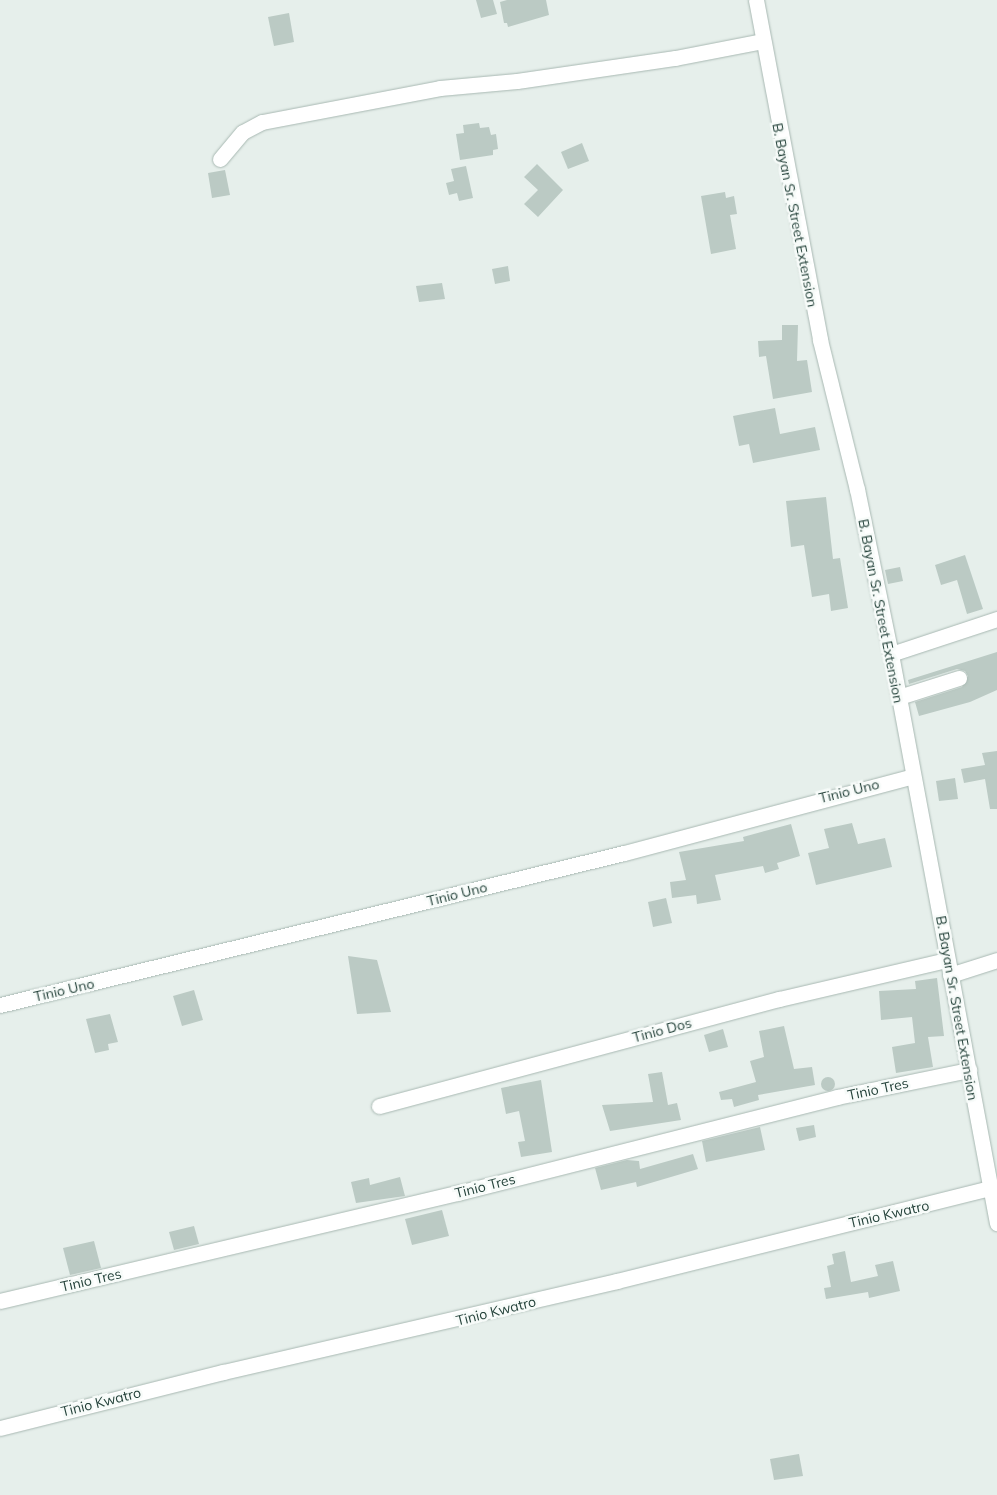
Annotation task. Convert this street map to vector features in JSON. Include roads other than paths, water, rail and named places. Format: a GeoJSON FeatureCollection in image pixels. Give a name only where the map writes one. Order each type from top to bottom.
{"type":"FeatureCollection","features":[{"type":"Feature","properties":{"kind":"street","name":"B. Bayan Sr. Street Extension"},"geometry":{"type":"LineString","coordinates":[[756,0],[820,340],[857,489],[891,654],[997,1223]]}},
{"type":"Feature","properties":{"kind":"street"},"geometry":{"type":"LineString","coordinates":[[220,159],[243,132],[262,122],[440,88],[517,81],[675,58],[763,41]]}},
{"type":"Feature","properties":{"kind":"street"},"geometry":{"type":"LineString","coordinates":[[891,654],[997,619]]}},
{"type":"Feature","properties":{"kind":"street"},"geometry":{"type":"LineString","coordinates":[[899,697],[960,678]]}},
{"type":"Feature","properties":{"kind":"street","name":"Tinio Uno"},"geometry":{"type":"LineString","coordinates":[[0,1005],[624,853],[913,776]]}},
{"type":"Feature","properties":{"kind":"street","name":"Tinio Dos"},"geometry":{"type":"LineString","coordinates":[[379,1106],[779,999],[997,960]]}},
{"type":"Feature","properties":{"kind":"street","name":"Tinio Tres"},"geometry":{"type":"LineString","coordinates":[[0,1301],[458,1193],[827,1100],[969,1070]]}},
{"type":"Feature","properties":{"kind":"street","name":"Tinio Kwatro"},"geometry":{"type":"LineString","coordinates":[[0,1428],[223,1372],[561,1295],[990,1188]]}}]}
